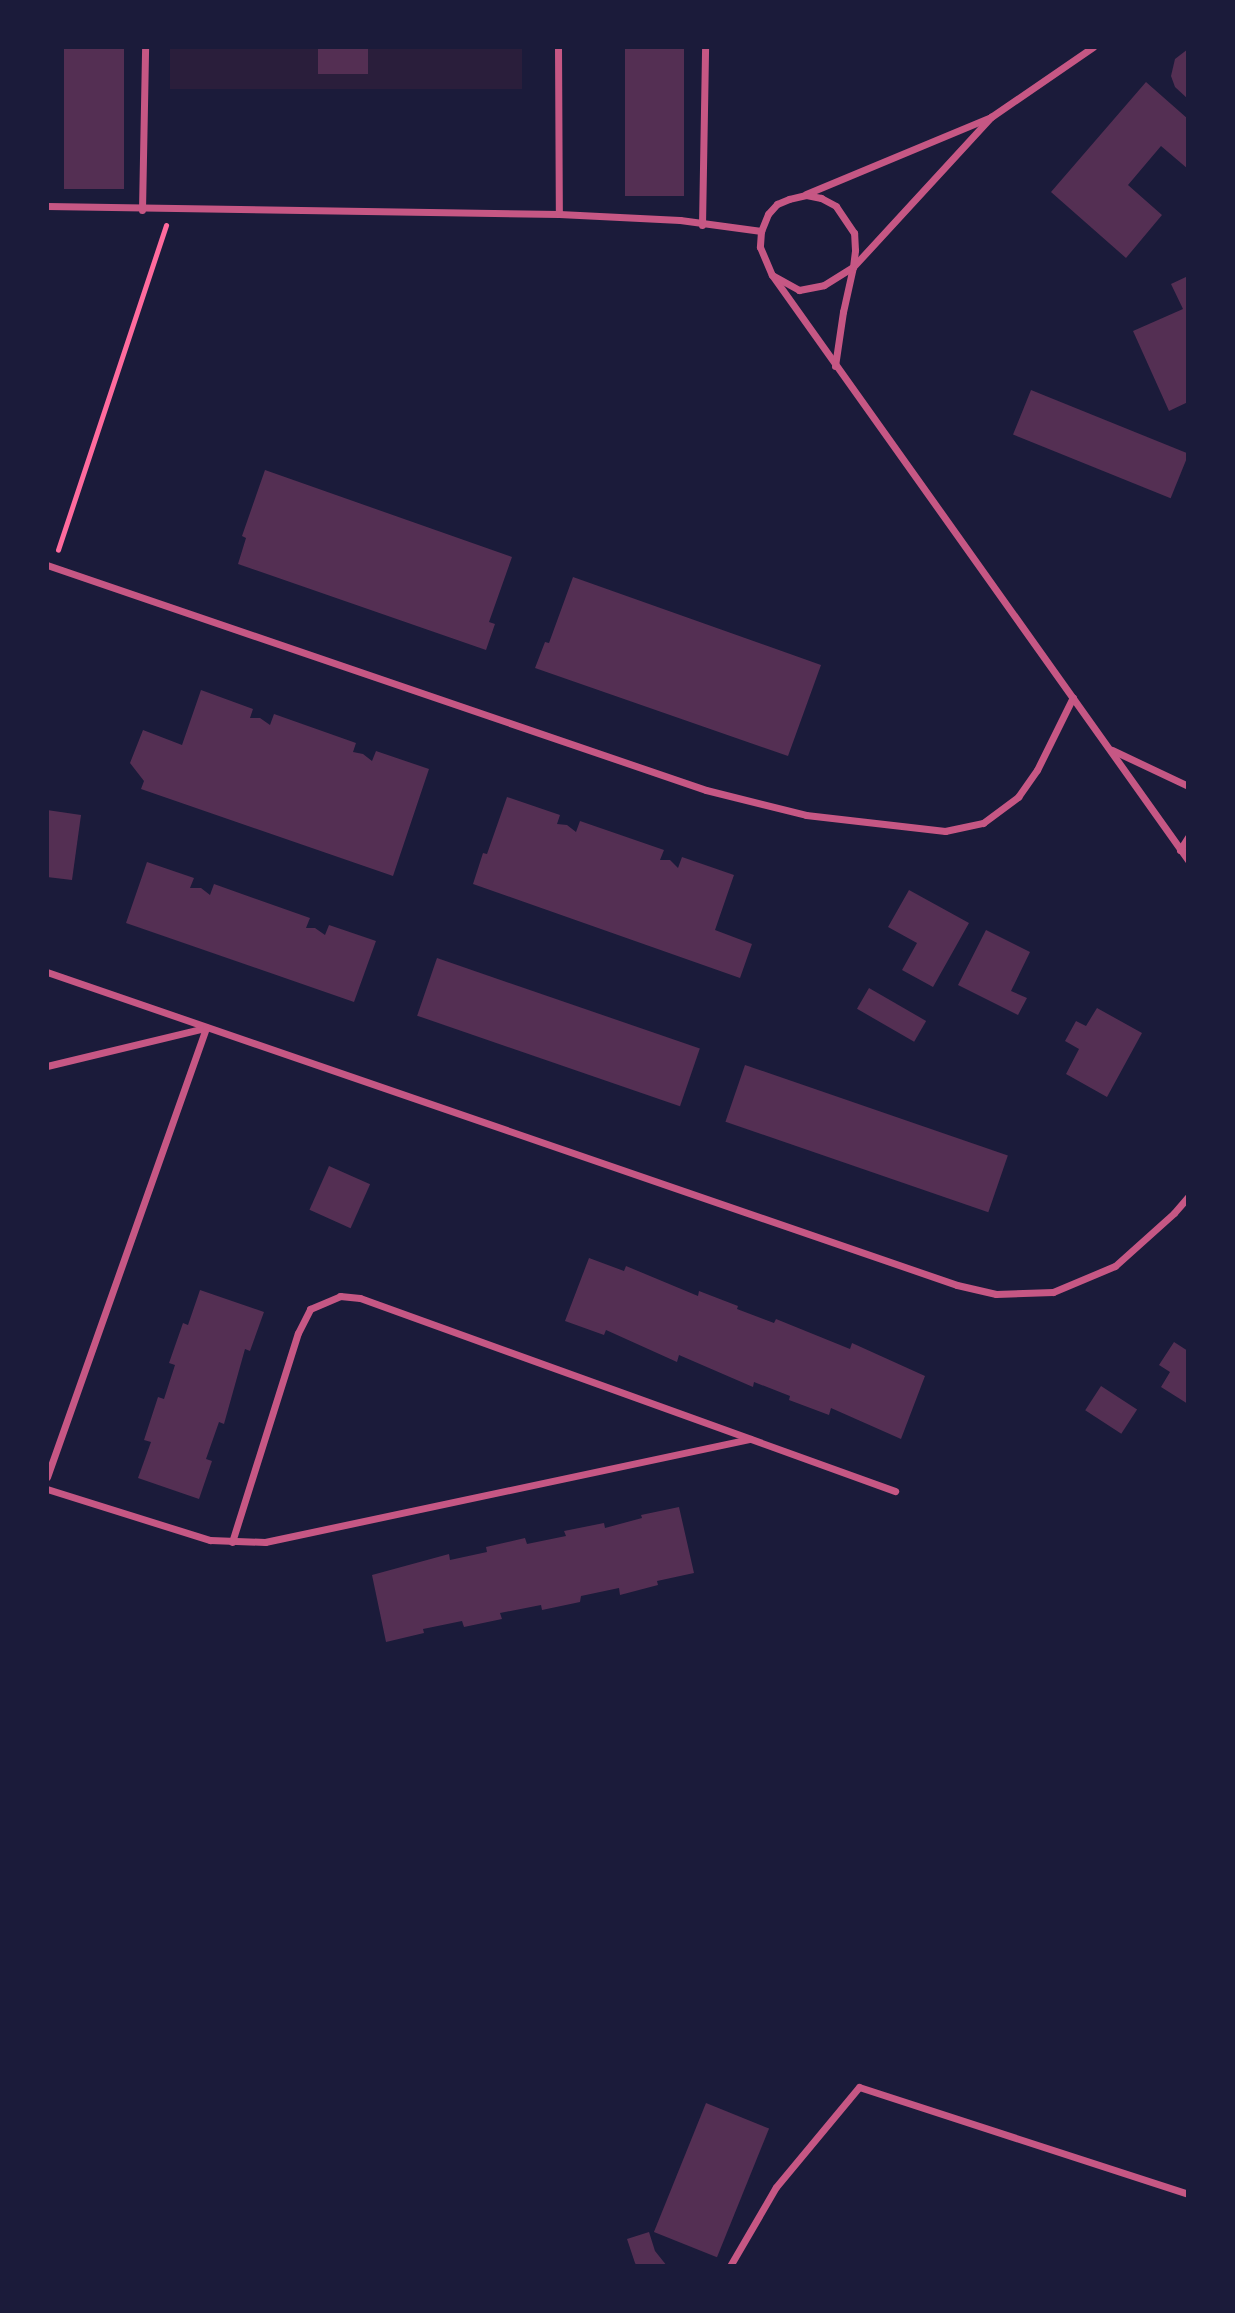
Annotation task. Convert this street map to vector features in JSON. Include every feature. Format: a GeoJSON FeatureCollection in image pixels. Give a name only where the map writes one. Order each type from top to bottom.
{"type":"FeatureCollection","features":[{"type":"Feature","properties":{"kind":"street"},"geometry":{"type":"LineString","coordinates":[[142,210],[145,47]]}},
{"type":"Feature","properties":{"kind":"street"},"geometry":{"type":"LineString","coordinates":[[558,47],[559,214]]}},
{"type":"Feature","properties":{"kind":"street"},"geometry":{"type":"LineString","coordinates":[[702,225],[705,47]]}},
{"type":"Feature","properties":{"kind":"street"},"geometry":{"type":"LineString","coordinates":[[1093,47],[991,117],[806,195],[777,204],[761,231],[760,253],[772,275],[835,366],[1188,860]]}},
{"type":"Feature","properties":{"kind":"street"},"geometry":{"type":"LineString","coordinates":[[772,275],[784,284],[808,290],[836,280],[853,267],[991,117]]}},
{"type":"Feature","properties":{"kind":"street"},"geometry":{"type":"LineString","coordinates":[[806,195],[836,206],[847,218],[854,233],[853,267],[835,366]]}},
{"type":"Feature","properties":{"kind":"street"},"geometry":{"type":"LineString","coordinates":[[47,206],[142,210],[559,214],[680,220],[761,231]]}},
{"type":"Feature","properties":{"kind":"street"},"geometry":{"type":"LineString","coordinates":[[47,565],[706,790],[831,818],[946,831],[983,823],[1018,797],[1060,728],[1073,697]]}},
{"type":"Feature","properties":{"kind":"street"},"geometry":{"type":"LineString","coordinates":[[1110,749],[1188,786]]}},
{"type":"Feature","properties":{"kind":"street"},"geometry":{"type":"LineString","coordinates":[[1184,851],[1188,837]]}},
{"type":"Feature","properties":{"kind":"street"},"geometry":{"type":"LineString","coordinates":[[47,972],[946,1282],[996,1294],[1052,1292],[1115,1265],[1174,1213],[1188,1197]]}},
{"type":"Feature","properties":{"kind":"street"},"geometry":{"type":"LineString","coordinates":[[47,1066],[206,1027]]}},
{"type":"Feature","properties":{"kind":"street"},"geometry":{"type":"LineString","coordinates":[[47,1477],[206,1027]]}},
{"type":"Feature","properties":{"kind":"street"},"geometry":{"type":"LineString","coordinates":[[232,1542],[298,1333],[310,1309],[340,1296],[359,1298],[895,1491]]}},
{"type":"Feature","properties":{"kind":"street"},"geometry":{"type":"LineString","coordinates":[[47,1489],[178,1532],[232,1542],[265,1542],[750,1439]]}},
{"type":"Feature","properties":{"kind":"street"},"geometry":{"type":"LineString","coordinates":[[730,2266],[776,2187],[859,2087],[1188,2194]]}},
{"type":"Feature","properties":{"kind":"path"},"geometry":{"type":"LineString","coordinates":[[68,519],[164,234]]}},
{"type":"Feature","properties":{"kind":"shaded area"},"geometry":{"type":"Polygon","coordinates":[[[170,47],[522,47],[522,89],[170,89],[170,47]]]}},
{"type":"Feature","properties":{"kind":"building"},"geometry":{"type":"Polygon","coordinates":[[[64,47],[124,47],[124,189],[64,189],[64,47]]]}},
{"type":"Feature","properties":{"kind":"building"},"geometry":{"type":"Polygon","coordinates":[[[318,47],[368,47],[368,74],[318,74],[318,47]]]}},
{"type":"Feature","properties":{"kind":"building"},"geometry":{"type":"Polygon","coordinates":[[[625,47],[684,47],[684,196],[625,196],[625,47]]]}},
{"type":"Feature","properties":{"kind":"building"},"geometry":{"type":"Polygon","coordinates":[[[1188,49],[1188,99],[1175,87],[1171,76],[1175,59],[1188,49]]]}},
{"type":"Feature","properties":{"kind":"building"},"geometry":{"type":"Polygon","coordinates":[[[1146,82],[1188,119],[1188,169],[1161,146],[1128,185],[1162,215],[1126,258],[1051,192],[1146,82]]]}},
{"type":"Feature","properties":{"kind":"building"},"geometry":{"type":"Polygon","coordinates":[[[1188,276],[1188,402],[1169,411],[1133,331],[1183,309],[1171,284],[1188,276]]]}},
{"type":"Feature","properties":{"kind":"building"},"geometry":{"type":"Polygon","coordinates":[[[1031,390],[1188,453],[1171,498],[1013,435],[1031,390]]]}},
{"type":"Feature","properties":{"kind":"building"},"geometry":{"type":"Polygon","coordinates":[[[265,470],[512,557],[489,622],[495,624],[486,650],[238,564],[246,538],[242,536],[265,470]]]}},
{"type":"Feature","properties":{"kind":"building"},"geometry":{"type":"Polygon","coordinates":[[[573,577],[821,665],[788,756],[535,668],[545,642],[549,643],[573,577]]]}},
{"type":"Feature","properties":{"kind":"building"},"geometry":{"type":"Polygon","coordinates":[[[201,690],[253,709],[250,718],[260,718],[270,725],[274,714],[356,743],[353,752],[363,754],[372,761],[376,751],[429,769],[393,876],[141,789],[144,781],[130,763],[143,730],[182,745],[201,690]]]}},
{"type":"Feature","properties":{"kind":"building"},"geometry":{"type":"Polygon","coordinates":[[[507,797],[560,815],[557,824],[567,825],[576,832],[580,821],[664,850],[660,860],[670,860],[678,868],[682,857],[734,875],[715,930],[752,944],[740,978],[473,884],[483,853],[487,854],[507,797]]]}},
{"type":"Feature","properties":{"kind":"building"},"geometry":{"type":"Polygon","coordinates":[[[47,810],[81,815],[72,880],[47,877],[47,810]]]}},
{"type":"Feature","properties":{"kind":"building"},"geometry":{"type":"Polygon","coordinates":[[[147,862],[194,878],[190,888],[201,888],[210,895],[214,884],[310,918],[306,928],[315,928],[325,935],[329,925],[376,941],[354,1002],[126,923],[147,862]]]}},
{"type":"Feature","properties":{"kind":"building"},"geometry":{"type":"Polygon","coordinates":[[[909,890],[969,923],[933,987],[902,970],[917,943],[888,927],[909,890]]]}},
{"type":"Feature","properties":{"kind":"building"},"geometry":{"type":"Polygon","coordinates":[[[986,930],[1030,952],[1011,991],[1027,998],[1018,1015],[958,985],[986,930]]]}},
{"type":"Feature","properties":{"kind":"building"},"geometry":{"type":"Polygon","coordinates":[[[437,958],[700,1049],[680,1106],[417,1016],[437,958]]]}},
{"type":"Feature","properties":{"kind":"building"},"geometry":{"type":"Polygon","coordinates":[[[869,988],[926,1021],[914,1042],[857,1009],[869,988]]]}},
{"type":"Feature","properties":{"kind":"building"},"geometry":{"type":"Polygon","coordinates":[[[1097,1008],[1142,1033],[1107,1097],[1066,1074],[1079,1049],[1065,1041],[1076,1021],[1086,1026],[1097,1008]]]}},
{"type":"Feature","properties":{"kind":"building"},"geometry":{"type":"Polygon","coordinates":[[[745,1065],[1008,1156],[988,1212],[725,1122],[745,1065]]]}},
{"type":"Feature","properties":{"kind":"building"},"geometry":{"type":"Polygon","coordinates":[[[329,1166],[370,1184],[351,1228],[309,1210],[329,1166]]]}},
{"type":"Feature","properties":{"kind":"building"},"geometry":{"type":"Polygon","coordinates":[[[589,1258],[624,1271],[626,1266],[698,1296],[699,1291],[738,1306],[737,1309],[774,1323],[776,1319],[850,1349],[852,1343],[925,1376],[901,1439],[831,1408],[829,1415],[789,1400],[790,1396],[754,1382],[753,1387],[679,1355],[677,1362],[606,1330],[604,1335],[565,1321],[589,1258]]]}},
{"type":"Feature","properties":{"kind":"building"},"geometry":{"type":"Polygon","coordinates":[[[200,1290],[264,1312],[250,1351],[245,1349],[224,1424],[219,1422],[206,1459],[212,1461],[199,1499],[138,1478],[151,1442],[144,1440],[158,1397],[164,1399],[175,1365],[169,1363],[183,1323],[188,1325],[200,1290]]]}},
{"type":"Feature","properties":{"kind":"building"},"geometry":{"type":"Polygon","coordinates":[[[1174,1342],[1188,1351],[1188,1404],[1161,1387],[1170,1372],[1159,1365],[1174,1342]]]}},
{"type":"Feature","properties":{"kind":"building"},"geometry":{"type":"Polygon","coordinates":[[[1101,1386],[1137,1409],[1121,1434],[1085,1410],[1101,1386]]]}},
{"type":"Feature","properties":{"kind":"building"},"geometry":{"type":"Polygon","coordinates":[[[679,1507],[694,1573],[657,1581],[658,1585],[620,1595],[619,1588],[581,1596],[580,1602],[542,1610],[541,1605],[500,1613],[502,1619],[464,1627],[462,1621],[423,1629],[424,1633],[386,1642],[372,1575],[449,1554],[450,1560],[487,1552],[486,1547],[525,1538],[527,1544],[566,1536],[564,1531],[604,1523],[605,1528],[642,1518],[641,1515],[679,1507]]]}},
{"type":"Feature","properties":{"kind":"building"},"geometry":{"type":"Polygon","coordinates":[[[706,2103],[769,2128],[717,2257],[654,2232],[706,2103]]]}},
{"type":"Feature","properties":{"kind":"building"},"geometry":{"type":"Polygon","coordinates":[[[649,2232],[655,2251],[667,2266],[637,2266],[635,2263],[627,2239],[649,2232]]]}}]}
